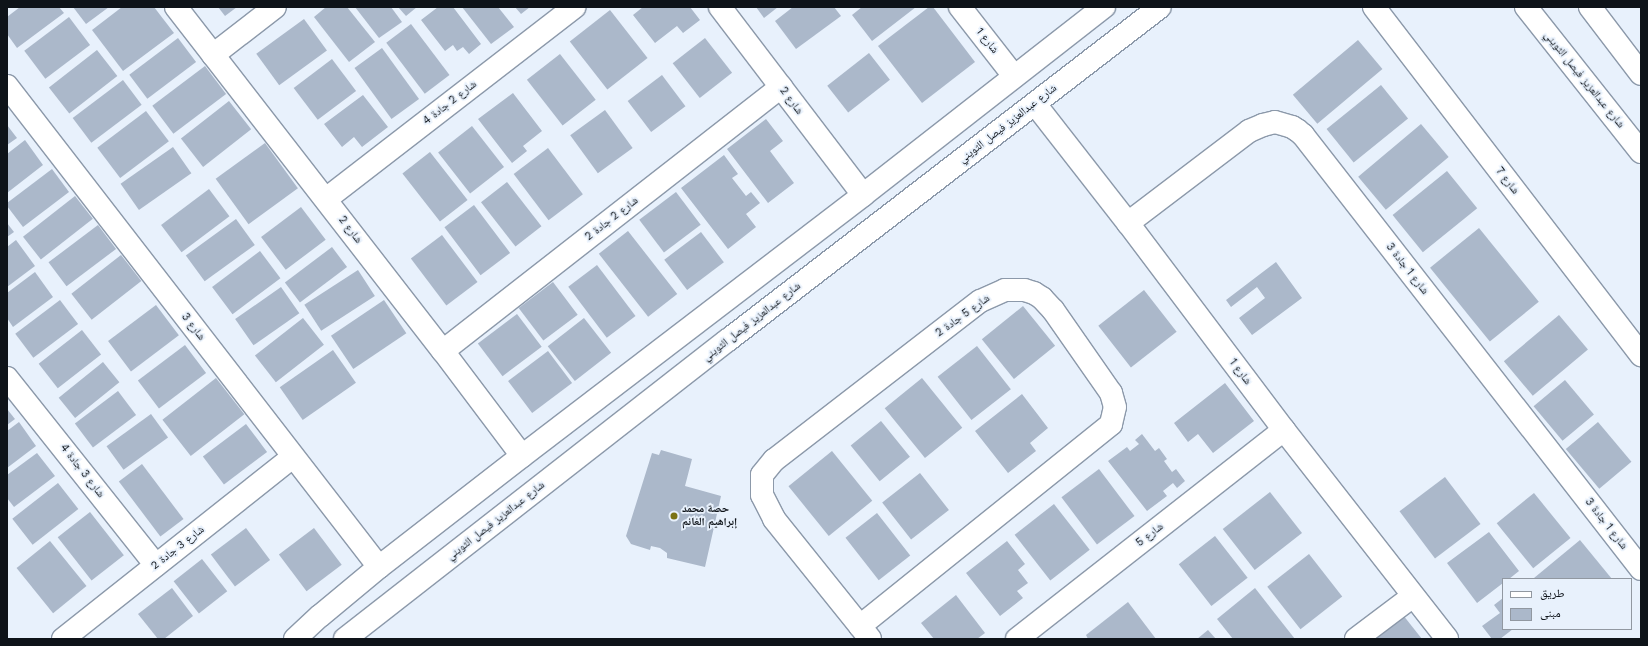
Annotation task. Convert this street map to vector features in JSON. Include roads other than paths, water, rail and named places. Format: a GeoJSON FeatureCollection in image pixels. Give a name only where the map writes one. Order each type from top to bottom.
{"type":"FeatureCollection","features":[{"type":"Feature","properties":{"kind":"main road","name":"شارع 2"},"geometry":{"type":"LineString","coordinates":[[176,7],[326,199],[522,456]]}},
{"type":"Feature","properties":{"kind":"main road"},"geometry":{"type":"LineString","coordinates":[[213,55],[275,7]]}},
{"type":"Feature","properties":{"kind":"main road","name":"شارع 2 جادة 4"},"geometry":{"type":"LineString","coordinates":[[326,199],[574,7]]}},
{"type":"Feature","properties":{"kind":"main road","name":"شارع 2"},"geometry":{"type":"LineString","coordinates":[[720,7],[863,195]]}},
{"type":"Feature","properties":{"kind":"main road","name":"شارع 1"},"geometry":{"type":"LineString","coordinates":[[960,7],[1014,76]]}},
{"type":"Feature","properties":{"kind":"main road"},"geometry":{"type":"LineString","coordinates":[[295,639],[379,567],[667,343],[863,195],[1104,7]]}},
{"type":"Feature","properties":{"kind":"main road","name":"شارع عبدالعزيز فيصل الثويني"},"geometry":{"type":"LineString","coordinates":[[345,639],[688,371],[1160,7]]}},
{"type":"Feature","properties":{"kind":"main road","name":"شارع 7"},"geometry":{"type":"LineString","coordinates":[[1374,7],[1641,355]]}},
{"type":"Feature","properties":{"kind":"main road","name":"شارع عبدالعزيز فيصل الثويني"},"geometry":{"type":"LineString","coordinates":[[1526,7],[1641,152]]}},
{"type":"Feature","properties":{"kind":"main road"},"geometry":{"type":"LineString","coordinates":[[1590,7],[1641,74]]}},
{"type":"Feature","properties":{"kind":"main road","name":"شارع 3"},"geometry":{"type":"LineString","coordinates":[[7,86],[379,567]]}},
{"type":"Feature","properties":{"kind":"main road","name":"شارع 2 جادة 2"},"geometry":{"type":"LineString","coordinates":[[443,351],[781,87]]}},
{"type":"Feature","properties":{"kind":"main road","name":"شارع 1"},"geometry":{"type":"LineString","coordinates":[[1035,104],[1128,223],[1284,430],[1447,639]]}},
{"type":"Feature","properties":{"kind":"main road","name":"شارع 1 جادة 3"},"geometry":{"type":"LineString","coordinates":[[1128,223],[1249,131],[1275,122],[1292,126],[1303,135],[1641,569]]}},
{"type":"Feature","properties":{"kind":"main road","name":"شارع 5 جادة 2"},"geometry":{"type":"LineString","coordinates":[[1005,290],[1024,290],[1034,293],[1042,298],[1053,310],[1111,393],[1115,407],[1110,424],[865,633],[770,513],[762,495],[762,475],[774,460],[980,301],[1005,290]]}},
{"type":"Feature","properties":{"kind":"main road"},"geometry":{"type":"LineString","coordinates":[[707,313],[705,321],[707,329],[712,336],[719,340],[728,340]]}},
{"type":"Feature","properties":{"kind":"main road"},"geometry":{"type":"LineString","coordinates":[[667,343],[675,342],[683,344],[689,349],[692,356],[692,364],[688,371]]}},
{"type":"Feature","properties":{"kind":"main road","name":"شارع 3 جادة 4"},"geometry":{"type":"LineString","coordinates":[[7,378],[156,565]]}},
{"type":"Feature","properties":{"kind":"main road","name":"شارع 5"},"geometry":{"type":"LineString","coordinates":[[1017,639],[1284,430]]}},
{"type":"Feature","properties":{"kind":"main road","name":"شارع 3 جادة 2"},"geometry":{"type":"LineString","coordinates":[[63,639],[293,457]]}},
{"type":"Feature","properties":{"kind":"main road"},"geometry":{"type":"LineString","coordinates":[[1356,639],[1413,596]]}},
{"type":"Feature","properties":{"kind":"place","name":"حصة محمد إبراهيم الغانم"},"geometry":{"type":"Point","coordinates":[674,516]}}]}
